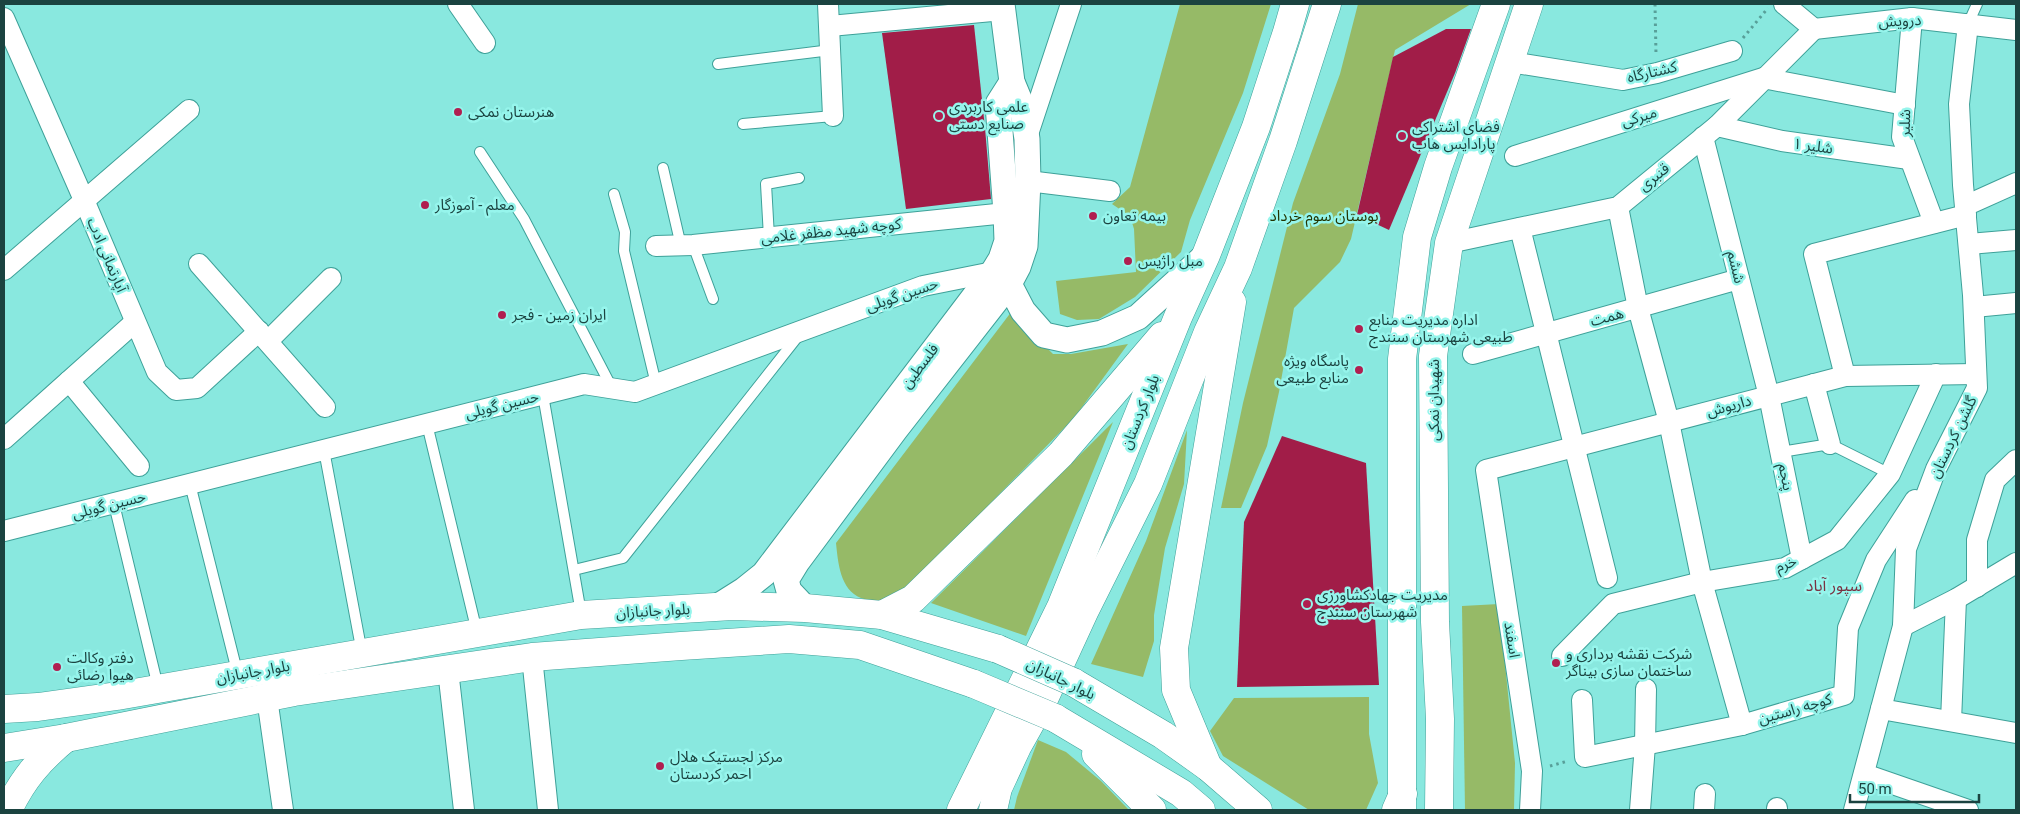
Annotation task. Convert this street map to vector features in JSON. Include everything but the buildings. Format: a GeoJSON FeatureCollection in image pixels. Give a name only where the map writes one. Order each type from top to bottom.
{"type":"FeatureCollection","features":[{"type":"Feature","properties":{"kind":"main road","name":"بلوار کردستان"},"geometry":{"type":"LineString","coordinates":[[961,810],[1061,607],[1178,318],[1206,255],[1256,127],[1288,32],[1295,4]]}},
{"type":"Feature","properties":{"kind":"main road"},"geometry":{"type":"LineString","coordinates":[[993,803],[1017,747],[1044,699],[1085,610],[1148,484],[1208,332],[1238,268],[1283,141],[1327,4]]}},
{"type":"Feature","properties":{"kind":"main road"},"geometry":{"type":"LineString","coordinates":[[1400,805],[1402,359],[1417,237],[1438,167],[1496,4]]}},
{"type":"Feature","properties":{"kind":"main road","name":"شهیدان نمکی"},"geometry":{"type":"LineString","coordinates":[[1439,810],[1440,720],[1435,622],[1433,356],[1449,243],[1529,4]]}},
{"type":"Feature","properties":{"kind":"main road"},"geometry":{"type":"LineString","coordinates":[[1208,767],[1176,690],[1174,648],[1238,268]]}},
{"type":"Feature","properties":{"kind":"main road"},"geometry":{"type":"LineString","coordinates":[[882,615],[913,599],[1061,454],[1178,318]]}},
{"type":"Feature","properties":{"kind":"main road","name":"بلوار جانبازان"},"geometry":{"type":"LineString","coordinates":[[4,709],[38,707],[159,689],[582,615],[717,607],[805,608],[882,615],[998,649],[1073,682],[1163,735],[1208,767],[1258,810]]}},
{"type":"Feature","properties":{"kind":"main road","name":"بلوار جانبازان"},"geometry":{"type":"LineString","coordinates":[[4,748],[66,738],[267,698],[532,657],[789,639],[860,645],[974,684],[1061,721],[1182,793],[1201,810]]}},
{"type":"Feature","properties":{"kind":"main road"},"geometry":{"type":"LineString","coordinates":[[1061,721],[1152,810]]}},
{"type":"Feature","properties":{"kind":"main road"},"geometry":{"type":"LineString","coordinates":[[8,810],[17,791],[28,775],[51,750],[66,738]]}},
{"type":"Feature","properties":{"kind":"street"},"geometry":{"type":"LineString","coordinates":[[458,4],[485,43]]}},
{"type":"Feature","properties":{"kind":"street"},"geometry":{"type":"LineString","coordinates":[[828,4],[833,116]]}},
{"type":"Feature","properties":{"kind":"street"},"geometry":{"type":"LineString","coordinates":[[1027,139],[1071,4]]}},
{"type":"Feature","properties":{"kind":"street"},"geometry":{"type":"LineString","coordinates":[[1784,4],[1814,30]]}},
{"type":"Feature","properties":{"kind":"street"},"geometry":{"type":"LineString","coordinates":[[830,26],[1002,7]]}},
{"type":"Feature","properties":{"kind":"street","name":"فلسطین"},"geometry":{"type":"LineString","coordinates":[[717,607],[744,590],[764,574],[1001,278],[1018,267],[1025,246],[1028,181],[1027,139],[1022,106],[1012,82],[1002,7]]}},
{"type":"Feature","properties":{"kind":"street","name":"آپارتمانی ادب"},"geometry":{"type":"LineString","coordinates":[[4,18],[157,372],[176,390],[197,388],[264,336],[331,278]]}},
{"type":"Feature","properties":{"kind":"street","name":"درویش"},"geometry":{"type":"LineString","coordinates":[[1814,30],[1912,18],[2016,30]]}},
{"type":"Feature","properties":{"kind":"street","name":"شلیر"},"geometry":{"type":"LineString","coordinates":[[1912,18],[1902,137],[1934,223]]}},
{"type":"Feature","properties":{"kind":"street","name":"گلشن کردستان"},"geometry":{"type":"LineString","coordinates":[[1854,810],[1903,626],[1906,549],[1936,469],[1977,388],[1974,308],[1959,104],[1968,24]]}},
{"type":"Feature","properties":{"kind":"street","name":"قنبری"},"geometry":{"type":"LineString","coordinates":[[1449,243],[1618,207],[1710,132],[1814,30]]}},
{"type":"Feature","properties":{"kind":"street","name":"کشتارگاه"},"geometry":{"type":"LineString","coordinates":[[1510,62],[1623,80],[1657,73],[1732,51]]}},
{"type":"Feature","properties":{"kind":"street"},"geometry":{"type":"LineString","coordinates":[[1763,78],[1905,105]]}},
{"type":"Feature","properties":{"kind":"street","name":"میرکی"},"geometry":{"type":"LineString","coordinates":[[1515,156],[1763,78]]}},
{"type":"Feature","properties":{"kind":"street","name":"فلسطین"},"geometry":{"type":"LineString","coordinates":[[805,608],[789,591],[786,580],[797,562],[895,430],[1001,278],[1001,259],[1006,241],[1006,213],[998,104],[1012,82]]}},
{"type":"Feature","properties":{"kind":"street"},"geometry":{"type":"LineString","coordinates":[[4,270],[189,110]]}},
{"type":"Feature","properties":{"kind":"street","name":"شلیر ۱"},"geometry":{"type":"LineString","coordinates":[[1710,132],[1910,159]]}},
{"type":"Feature","properties":{"kind":"street","name":"ششم"},"geometry":{"type":"LineString","coordinates":[[1710,132],[1739,278],[1769,396]]}},
{"type":"Feature","properties":{"kind":"street"},"geometry":{"type":"LineString","coordinates":[[1028,181],[1110,191]]}},
{"type":"Feature","properties":{"kind":"street"},"geometry":{"type":"LineString","coordinates":[[1845,376],[1814,254],[1934,223],[1966,210],[2016,183]]}},
{"type":"Feature","properties":{"kind":"street"},"geometry":{"type":"LineString","coordinates":[[1618,207],[1638,308],[1669,422],[1702,582],[1742,725]]}},
{"type":"Feature","properties":{"kind":"street","name":"کوچه شهید مظفر غلامی"},"geometry":{"type":"LineString","coordinates":[[656,246],[687,245],[1006,213]]}},
{"type":"Feature","properties":{"kind":"street"},"geometry":{"type":"LineString","coordinates":[[1520,228],[1607,578]]}},
{"type":"Feature","properties":{"kind":"street"},"geometry":{"type":"LineString","coordinates":[[1969,244],[2016,240]]}},
{"type":"Feature","properties":{"kind":"street"},"geometry":{"type":"LineString","coordinates":[[1001,278],[1023,311],[1044,335],[1067,340],[1102,333],[1138,317],[1206,255]]}},
{"type":"Feature","properties":{"kind":"street"},"geometry":{"type":"LineString","coordinates":[[199,264],[325,407]]}},
{"type":"Feature","properties":{"kind":"street","name":"حسین گویلی"},"geometry":{"type":"LineString","coordinates":[[4,532],[584,384],[635,392],[923,286],[1001,278]]}},
{"type":"Feature","properties":{"kind":"street","name":"همت"},"geometry":{"type":"LineString","coordinates":[[1474,354],[1739,278]]}},
{"type":"Feature","properties":{"kind":"street"},"geometry":{"type":"LineString","coordinates":[[1974,308],[2016,303]]}},
{"type":"Feature","properties":{"kind":"street"},"geometry":{"type":"LineString","coordinates":[[1138,317],[1178,318]]}},
{"type":"Feature","properties":{"kind":"street"},"geometry":{"type":"LineString","coordinates":[[4,439],[135,322]]}},
{"type":"Feature","properties":{"kind":"street","name":"خرم"},"geometry":{"type":"LineString","coordinates":[[1562,656],[1613,604],[1702,582],[1785,568],[1836,540],[1890,474],[1936,374]]}},
{"type":"Feature","properties":{"kind":"street","name":"داریوش"},"geometry":{"type":"LineString","coordinates":[[1486,470],[1845,376],[1976,374]]}},
{"type":"Feature","properties":{"kind":"street"},"geometry":{"type":"LineString","coordinates":[[70,381],[139,466]]}},
{"type":"Feature","properties":{"kind":"street"},"geometry":{"type":"LineString","coordinates":[[1814,384],[1830,444]]}},
{"type":"Feature","properties":{"kind":"street","name":"پنجم"},"geometry":{"type":"LineString","coordinates":[[1769,396],[1802,559]]}},
{"type":"Feature","properties":{"kind":"street"},"geometry":{"type":"LineString","coordinates":[[1977,587],[1977,540],[1995,480],[2016,460]]}},
{"type":"Feature","properties":{"kind":"street","name":"کوچه راستین"},"geometry":{"type":"LineString","coordinates":[[1585,756],[1742,725],[1844,695],[1848,628],[1876,560],[1936,469]]}},
{"type":"Feature","properties":{"kind":"street","name":"اسفند"},"geometry":{"type":"LineString","coordinates":[[1486,470],[1532,771],[1530,810]]}},
{"type":"Feature","properties":{"kind":"street"},"geometry":{"type":"LineString","coordinates":[[1903,626],[2016,566]]}},
{"type":"Feature","properties":{"kind":"street"},"geometry":{"type":"LineString","coordinates":[[1951,721],[1956,599]]}},
{"type":"Feature","properties":{"kind":"street"},"geometry":{"type":"LineString","coordinates":[[532,657],[548,810]]}},
{"type":"Feature","properties":{"kind":"street"},"geometry":{"type":"LineString","coordinates":[[448,670],[464,810]]}},
{"type":"Feature","properties":{"kind":"street"},"geometry":{"type":"LineString","coordinates":[[1640,810],[1645,745],[1646,689]]}},
{"type":"Feature","properties":{"kind":"street"},"geometry":{"type":"LineString","coordinates":[[267,698],[283,810]]}},
{"type":"Feature","properties":{"kind":"street"},"geometry":{"type":"LineString","coordinates":[[1582,700],[1585,756]]}},
{"type":"Feature","properties":{"kind":"street"},"geometry":{"type":"LineString","coordinates":[[1882,709],[2016,733]]}},
{"type":"Feature","properties":{"kind":"street"},"geometry":{"type":"LineString","coordinates":[[1864,774],[1968,810]]}},
{"type":"Feature","properties":{"kind":"lane"},"geometry":{"type":"LineString","coordinates":[[1968,24],[1978,4]]}},
{"type":"Feature","properties":{"kind":"lane"},"geometry":{"type":"LineString","coordinates":[[718,64],[831,50]]}},
{"type":"Feature","properties":{"kind":"lane"},"geometry":{"type":"LineString","coordinates":[[743,124],[833,116]]}},
{"type":"Feature","properties":{"kind":"lane"},"geometry":{"type":"LineString","coordinates":[[480,152],[524,219],[612,388]]}},
{"type":"Feature","properties":{"kind":"lane"},"geometry":{"type":"LineString","coordinates":[[663,168],[687,245],[712,299]]}},
{"type":"Feature","properties":{"kind":"lane"},"geometry":{"type":"LineString","coordinates":[[769,237],[766,184],[799,178]]}},
{"type":"Feature","properties":{"kind":"lane"},"geometry":{"type":"LineString","coordinates":[[614,194],[625,232],[624,251],[656,384]]}},
{"type":"Feature","properties":{"kind":"lane"},"geometry":{"type":"LineString","coordinates":[[574,570],[622,558],[803,330]]}},
{"type":"Feature","properties":{"kind":"lane"},"geometry":{"type":"LineString","coordinates":[[543,395],[582,615]]}},
{"type":"Feature","properties":{"kind":"lane"},"geometry":{"type":"LineString","coordinates":[[427,424],[477,633]]}},
{"type":"Feature","properties":{"kind":"lane"},"geometry":{"type":"LineString","coordinates":[[1780,452],[1830,444],[1890,474]]}},
{"type":"Feature","properties":{"kind":"lane"},"geometry":{"type":"LineString","coordinates":[[324,450],[362,653]]}},
{"type":"Feature","properties":{"kind":"lane"},"geometry":{"type":"LineString","coordinates":[[190,484],[238,675]]}},
{"type":"Feature","properties":{"kind":"lane"},"geometry":{"type":"LineString","coordinates":[[114,504],[159,689]]}},
{"type":"Feature","properties":{"kind":"path"},"geometry":{"type":"LineString","coordinates":[[1655,4],[1657,73]]}},
{"type":"Feature","properties":{"kind":"path"},"geometry":{"type":"LineString","coordinates":[[1732,51],[1772,4]]}},
{"type":"Feature","properties":{"kind":"path"},"geometry":{"type":"LineString","coordinates":[[1532,771],[1585,756]]}},
{"type":"Feature","properties":{"kind":"green space"},"geometry":{"type":"Polygon","coordinates":[[[1180,4],[1271,4],[1243,93],[1190,220],[1181,252],[1135,297],[1099,319],[1077,320],[1060,314],[1056,281],[1136,272],[1134,229],[1130,216],[1112,204],[1130,187],[1180,4]]]}},
{"type":"Feature","properties":{"kind":"green space","name":"بوستان سوم خرداد"},"geometry":{"type":"Polygon","coordinates":[[[1358,4],[1471,4],[1395,50],[1351,239],[1340,262],[1294,308],[1267,446],[1241,508],[1221,508],[1243,403],[1293,203],[1340,74],[1358,4]]]}},
{"type":"Feature","properties":{"kind":"green space"},"geometry":{"type":"Polygon","coordinates":[[[1015,307],[1028,329],[1053,354],[1071,354],[1128,344],[1074,418],[924,571],[888,602],[861,598],[854,594],[844,582],[839,567],[836,543],[1015,307]]]}},
{"type":"Feature","properties":{"kind":"green space"},"geometry":{"type":"Polygon","coordinates":[[[1113,422],[1026,636],[931,603],[1113,422]]]}},
{"type":"Feature","properties":{"kind":"green space"},"geometry":{"type":"Polygon","coordinates":[[[1187,430],[1184,484],[1165,548],[1154,615],[1154,641],[1143,677],[1091,664],[1146,541],[1187,430]]]}},
{"type":"Feature","properties":{"kind":"green space"},"geometry":{"type":"Polygon","coordinates":[[[1499,604],[1515,763],[1514,810],[1465,810],[1462,606],[1499,604]]]}},
{"type":"Feature","properties":{"kind":"green space"},"geometry":{"type":"Polygon","coordinates":[[[1369,697],[1369,734],[1378,783],[1366,810],[1309,810],[1223,756],[1210,731],[1234,698],[1369,697]]]}},
{"type":"Feature","properties":{"kind":"green space"},"geometry":{"type":"Polygon","coordinates":[[[1038,740],[1066,752],[1101,781],[1129,810],[1014,810],[1038,740]]]}},
{"type":"Feature","properties":{"kind":"place","name":"هنرستان نمکی"},"geometry":{"type":"Point","coordinates":[458,112]}},
{"type":"Feature","properties":{"kind":"place","name":"علمی کاربردی صنایع دستی"},"geometry":{"type":"Point","coordinates":[939,116]}},
{"type":"Feature","properties":{"kind":"place","name":"فضای اشتراکی پارادایس هاب"},"geometry":{"type":"Point","coordinates":[1402,136]}},
{"type":"Feature","properties":{"kind":"place","name":"معلم - آموزگار"},"geometry":{"type":"Point","coordinates":[425,205]}},
{"type":"Feature","properties":{"kind":"place","name":"بیمه تعاون"},"geometry":{"type":"Point","coordinates":[1093,216]}},
{"type":"Feature","properties":{"kind":"place","name":"مبل راژیس"},"geometry":{"type":"Point","coordinates":[1128,261]}},
{"type":"Feature","properties":{"kind":"place","name":"ایران زمین - فجر"},"geometry":{"type":"Point","coordinates":[502,315]}},
{"type":"Feature","properties":{"kind":"place","name":"اداره مدیریت منابع طبیعی شهرستان سنندج"},"geometry":{"type":"Point","coordinates":[1359,329]}},
{"type":"Feature","properties":{"kind":"place","name":"پاسگاه ویژه منابع طبیعی"},"geometry":{"type":"Point","coordinates":[1359,370]}},
{"type":"Feature","properties":{"kind":"place","name":"مدیریت جهادکشاورزی شهرستان سنندج"},"geometry":{"type":"Point","coordinates":[1307,604]}},
{"type":"Feature","properties":{"kind":"place","name":"شرکت نقشه برداری و ساختمان سازی بیناگر"},"geometry":{"type":"Point","coordinates":[1556,663]}},
{"type":"Feature","properties":{"kind":"place","name":"دفتر وکالت هیوا رضائی"},"geometry":{"type":"Point","coordinates":[57,667]}},
{"type":"Feature","properties":{"kind":"place","name":"مرکز لجستیک هلال احمر کردستان"},"geometry":{"type":"Point","coordinates":[660,766]}},
{"type":"Feature","properties":{"kind":"district","name":"سپور آباد"},"geometry":{"type":"Point","coordinates":[1834,585]}}]}
